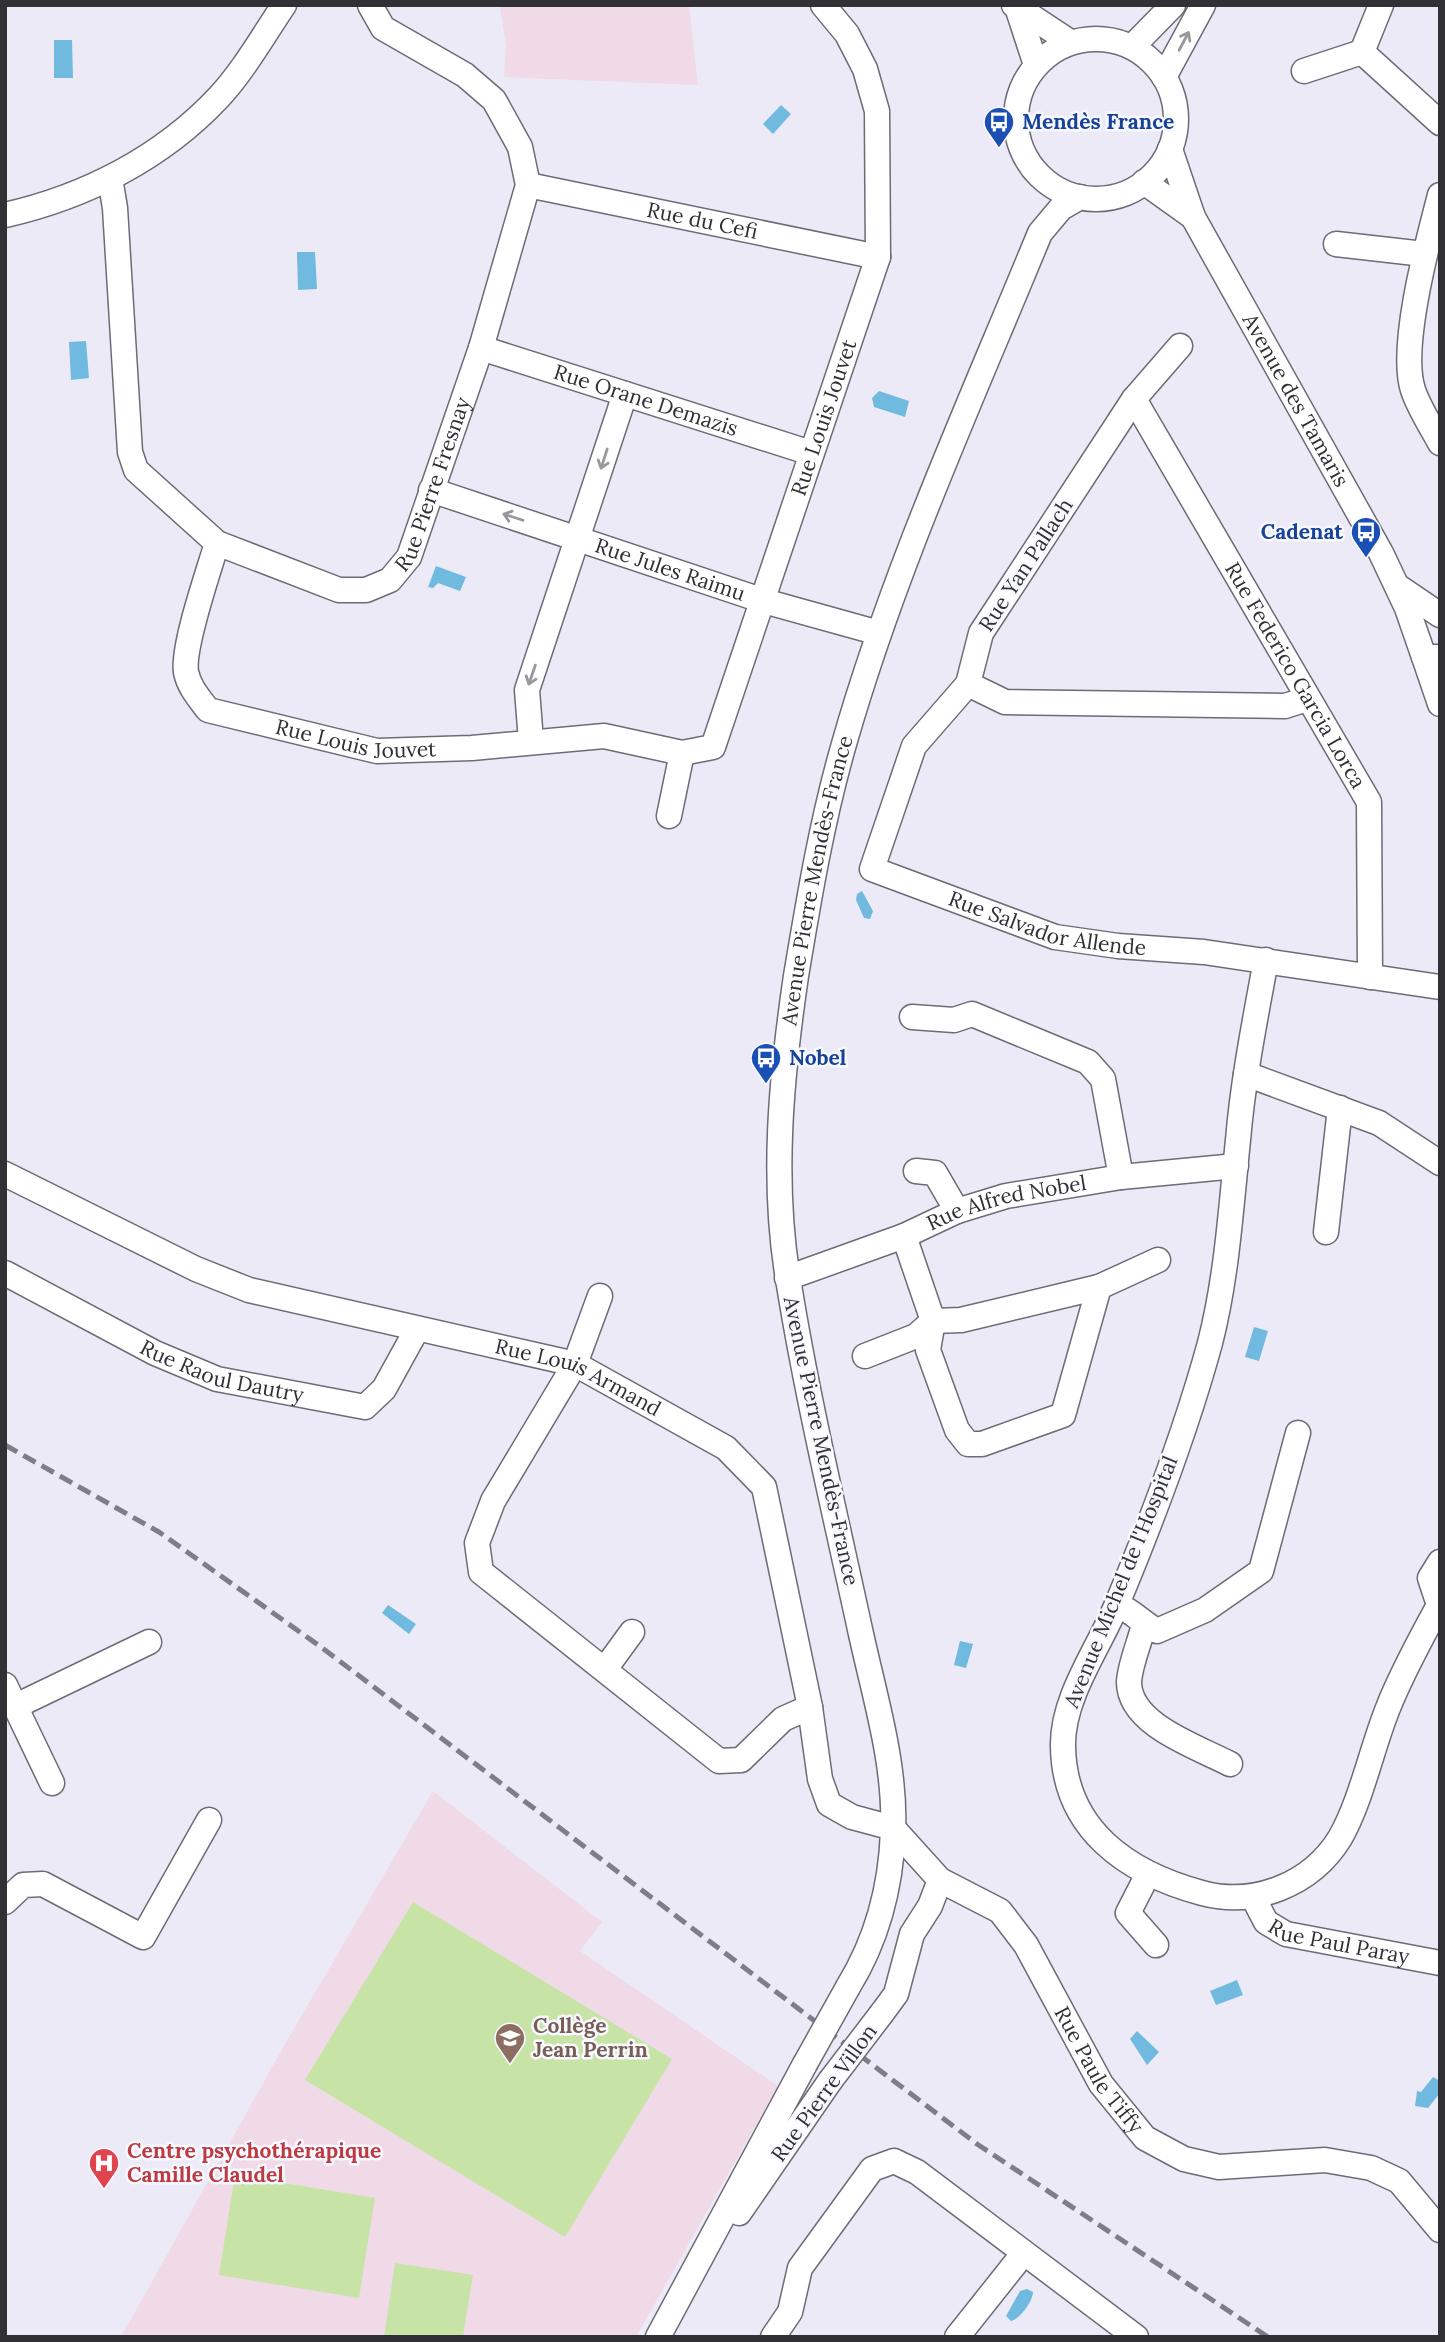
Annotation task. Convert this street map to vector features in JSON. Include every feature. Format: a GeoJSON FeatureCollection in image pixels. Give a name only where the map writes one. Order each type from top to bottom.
{"type":"FeatureCollection","features":[{"type":"Feature","properties":{"kind":"street"},"geometry":{"type":"LineString","coordinates":[[5,215],[45,206],[110,178],[164,148],[219,97],[284,5]]}},
{"type":"Feature","properties":{"kind":"street","name":"Rue Pierre Fresnay"},"geometry":{"type":"LineString","coordinates":[[110,178],[115,208],[130,452],[136,470],[217,543],[339,590],[366,590],[390,580],[410,557],[481,348],[528,184],[520,147],[494,100],[465,75],[383,28],[370,5]]}},
{"type":"Feature","properties":{"kind":"street","name":"Rue Louis Jouvet"},"geometry":{"type":"LineString","coordinates":[[217,543],[198,603],[186,671],[193,692],[208,710],[377,751],[471,748],[604,736],[682,753],[713,747],[878,257],[877,111],[865,69],[847,34],[823,5]]}},
{"type":"Feature","properties":{"kind":"street"},"geometry":{"type":"LineString","coordinates":[[1132,47],[1173,5]]}},
{"type":"Feature","properties":{"kind":"street"},"geometry":{"type":"LineString","coordinates":[[1164,77],[1203,5]]}},
{"type":"Feature","properties":{"kind":"street"},"geometry":{"type":"LineString","coordinates":[[1304,71],[1362,52],[1381,5]]}},
{"type":"Feature","properties":{"kind":"street"},"geometry":{"type":"LineString","coordinates":[[1016,8],[1070,42]]}},
{"type":"Feature","properties":{"kind":"street"},"geometry":{"type":"LineString","coordinates":[[1016,8],[1036,65]]}},
{"type":"Feature","properties":{"kind":"street"},"geometry":{"type":"LineString","coordinates":[[1091,38],[1112,40],[1132,47],[1150,60],[1164,77],[1174,100],[1176,125],[1170,149],[1160,168],[1144,183],[1122,195],[1101,199],[1080,197],[1060,190],[1042,178],[1024,153],[1016,123],[1017,102],[1024,83],[1036,65],[1052,51],[1070,42],[1091,38]]}},
{"type":"Feature","properties":{"kind":"street"},"geometry":{"type":"LineString","coordinates":[[1362,52],[1440,122]]}},
{"type":"Feature","properties":{"kind":"street","name":"Avenue des Tamaris"},"geometry":{"type":"LineString","coordinates":[[1170,149],[1193,217],[1354,502],[1432,657]]}},
{"type":"Feature","properties":{"kind":"street","name":"Avenue Pierre Mendès-France"},"geometry":{"type":"LineString","coordinates":[[1040,233],[1042,178]]}},
{"type":"Feature","properties":{"kind":"street","name":"Avenue des Tamaris"},"geometry":{"type":"LineString","coordinates":[[1144,183],[1193,217]]}},
{"type":"Feature","properties":{"kind":"street","name":"Rue du Cefi"},"geometry":{"type":"LineString","coordinates":[[528,184],[878,257]]}},
{"type":"Feature","properties":{"kind":"street"},"geometry":{"type":"LineString","coordinates":[[1440,195],[1424,254],[1408,360],[1413,391],[1440,443]]}},
{"type":"Feature","properties":{"kind":"street","name":"Avenue Pierre Mendès-France"},"geometry":{"type":"LineString","coordinates":[[854,1978],[872,1942],[887,1891],[893,1828],[888,1757],[806,1381],[788,1278],[779,1194],[785,1049],[816,860],[844,746],[879,633],[1040,233],[1061,208],[1080,197]]}},
{"type":"Feature","properties":{"kind":"street"},"geometry":{"type":"LineString","coordinates":[[1336,244],[1424,254]]}},
{"type":"Feature","properties":{"kind":"street","name":"Rue Yan Pallach"},"geometry":{"type":"LineString","coordinates":[[968,684],[981,633],[1133,399],[1180,346]]}},
{"type":"Feature","properties":{"kind":"street","name":"Rue Orane Demazis"},"geometry":{"type":"LineString","coordinates":[[481,348],[811,453]]}},
{"type":"Feature","properties":{"kind":"street","name":"Rue Jules Raimu"},"geometry":{"type":"LineString","coordinates":[[531,741],[527,690],[625,394]]}},
{"type":"Feature","properties":{"kind":"street","name":"Rue Federico Garcia Lorca"},"geometry":{"type":"LineString","coordinates":[[1133,399],[1369,802],[1370,977]]}},
{"type":"Feature","properties":{"kind":"street","name":"Rue Jules Raimu"},"geometry":{"type":"LineString","coordinates":[[431,490],[764,601],[879,633]]}},
{"type":"Feature","properties":{"kind":"street","name":"Avenue des Tamaris"},"geometry":{"type":"LineString","coordinates":[[1396,585],[1440,615]]}},
{"type":"Feature","properties":{"kind":"street"},"geometry":{"type":"LineString","coordinates":[[1432,657],[1440,704]]}},
{"type":"Feature","properties":{"kind":"street"},"geometry":{"type":"LineString","coordinates":[[968,684],[1005,702],[1285,706],[1307,699]]}},
{"type":"Feature","properties":{"kind":"street","name":"Rue Salvador Allende"},"geometry":{"type":"LineString","coordinates":[[968,684],[914,746],[872,869],[1055,937],[1266,960],[1440,987]]}},
{"type":"Feature","properties":{"kind":"street"},"geometry":{"type":"LineString","coordinates":[[669,816],[682,753]]}},
{"type":"Feature","properties":{"kind":"street","name":"Avenue Michel de l'Hospital"},"geometry":{"type":"LineString","coordinates":[[1266,960],[1246,1074],[1236,1166],[1210,1340],[1184,1422],[1117,1605],[1070,1707],[1063,1746],[1071,1791],[1089,1830],[1117,1855],[1148,1874],[1175,1886],[1216,1897],[1253,1897],[1301,1880],[1339,1838],[1388,1706],[1439,1604]]}},
{"type":"Feature","properties":{"kind":"street"},"geometry":{"type":"LineString","coordinates":[[912,1017],[954,1020],[972,1014],[1088,1062],[1103,1079],[1121,1177]]}},
{"type":"Feature","properties":{"kind":"street"},"geometry":{"type":"LineString","coordinates":[[1246,1074],[1379,1122],[1440,1163]]}},
{"type":"Feature","properties":{"kind":"street"},"geometry":{"type":"LineString","coordinates":[[1326,1231],[1340,1108]]}},
{"type":"Feature","properties":{"kind":"street","name":"Rue Alfred Nobel"},"geometry":{"type":"LineString","coordinates":[[788,1278],[904,1236],[957,1211],[1006,1196],[1121,1177],[1236,1166]]}},
{"type":"Feature","properties":{"kind":"street"},"geometry":{"type":"LineString","coordinates":[[916,1171],[935,1173],[957,1211]]}},
{"type":"Feature","properties":{"kind":"street","name":"Rue Louis Armand"},"geometry":{"type":"LineString","coordinates":[[5,1174],[196,1269],[249,1290],[416,1331],[575,1364],[726,1448],[764,1487],[810,1707],[820,1779],[829,1804],[852,1817],[893,1828]]}},
{"type":"Feature","properties":{"kind":"street"},"geometry":{"type":"LineString","coordinates":[[904,1236],[933,1321],[928,1350],[957,1430],[968,1444],[982,1444],[1063,1415],[1099,1287]]}},
{"type":"Feature","properties":{"kind":"street"},"geometry":{"type":"LineString","coordinates":[[865,1356],[916,1336],[933,1321],[961,1320],[1099,1287],[1158,1260]]}},
{"type":"Feature","properties":{"kind":"street","name":"Rue Raoul Dautry"},"geometry":{"type":"LineString","coordinates":[[5,1273],[155,1353],[217,1380],[365,1407],[384,1389],[416,1331]]}},
{"type":"Feature","properties":{"kind":"street"},"geometry":{"type":"LineString","coordinates":[[600,1296],[575,1364],[493,1501],[477,1543],[481,1572],[719,1760],[741,1760],[783,1719],[810,1707]]}},
{"type":"Feature","properties":{"kind":"street"},"geometry":{"type":"LineString","coordinates":[[1117,1605],[1132,1610],[1144,1624],[1157,1630],[1205,1610],[1261,1571],[1298,1433]]}},
{"type":"Feature","properties":{"kind":"street"},"geometry":{"type":"LineString","coordinates":[[1439,1604],[1430,1578],[1440,1562]]}},
{"type":"Feature","properties":{"kind":"street"},"geometry":{"type":"LineString","coordinates":[[1144,1624],[1129,1682],[1133,1702],[1145,1719],[1230,1764]]}},
{"type":"Feature","properties":{"kind":"street"},"geometry":{"type":"LineString","coordinates":[[605,1669],[632,1632]]}},
{"type":"Feature","properties":{"kind":"street"},"geometry":{"type":"LineString","coordinates":[[52,1783],[11,1695],[149,1642]]}},
{"type":"Feature","properties":{"kind":"street"},"geometry":{"type":"LineString","coordinates":[[5,1902],[23,1885],[43,1884],[143,1937],[209,1820]]}},
{"type":"Feature","properties":{"kind":"street","name":"Rue Paule Tiffy"},"geometry":{"type":"LineString","coordinates":[[893,1828],[940,1880],[1000,1910],[1026,1945],[1101,2084],[1145,2138],[1184,2159],[1219,2167],[1325,2160],[1371,2168],[1399,2181],[1440,2230]]}},
{"type":"Feature","properties":{"kind":"street"},"geometry":{"type":"LineString","coordinates":[[1148,1874],[1128,1913],[1156,1945]]}},
{"type":"Feature","properties":{"kind":"street","name":"Rue Pierre Villon"},"geometry":{"type":"LineString","coordinates":[[681,2293],[830,2081],[896,1994],[912,1934],[930,1906],[940,1880]]}},
{"type":"Feature","properties":{"kind":"street","name":"Rue Paul Paray"},"geometry":{"type":"LineString","coordinates":[[1253,1897],[1266,1922],[1286,1934],[1440,1963]]}},
{"type":"Feature","properties":{"kind":"street","name":"Rue Pierre Villon"},"geometry":{"type":"LineString","coordinates":[[658,2337],[854,1978]]}},
{"type":"Feature","properties":{"kind":"street"},"geometry":{"type":"LineString","coordinates":[[773,2337],[790,2312],[800,2268],[872,2169],[894,2161],[917,2172],[1136,2337]]}},
{"type":"Feature","properties":{"kind":"street"},"geometry":{"type":"LineString","coordinates":[[957,2337],[1023,2254]]}},
{"type":"Feature","properties":{"kind":"shaded area"},"geometry":{"type":"Polygon","coordinates":[[[500,5],[689,5],[698,85],[504,77],[506,46],[500,5]]]}},
{"type":"Feature","properties":{"kind":"shaded area","name":"Collège Jean Perrin"},"geometry":{"type":"Polygon","coordinates":[[[433,1791],[602,1922],[580,1951],[778,2086],[636,2337],[121,2337],[285,2044],[433,1791]]]}},
{"type":"Feature","properties":{"kind":"green space"},"geometry":{"type":"Polygon","coordinates":[[[413,1902],[672,2059],[565,2237],[305,2080],[413,1902]]]}},
{"type":"Feature","properties":{"kind":"green space"},"geometry":{"type":"Polygon","coordinates":[[[235,2175],[375,2198],[359,2298],[219,2275],[235,2175]]]}},
{"type":"Feature","properties":{"kind":"green space"},"geometry":{"type":"Polygon","coordinates":[[[395,2263],[473,2275],[463,2337],[384,2337],[395,2263]]]}},
{"type":"Feature","properties":{"kind":"water"},"geometry":{"type":"Polygon","coordinates":[[[54,40],[72,40],[73,78],[54,78],[54,40]]]}},
{"type":"Feature","properties":{"kind":"water"},"geometry":{"type":"Polygon","coordinates":[[[781,105],[791,114],[773,134],[763,124],[781,105]]]}},
{"type":"Feature","properties":{"kind":"water"},"geometry":{"type":"Polygon","coordinates":[[[297,252],[315,252],[317,289],[298,290],[297,252]]]}},
{"type":"Feature","properties":{"kind":"water"},"geometry":{"type":"Polygon","coordinates":[[[86,341],[89,378],[71,380],[69,342],[86,341]]]}},
{"type":"Feature","properties":{"kind":"water"},"geometry":{"type":"Polygon","coordinates":[[[879,391],[909,401],[905,417],[874,407],[872,398],[879,391]]]}},
{"type":"Feature","properties":{"kind":"water"},"geometry":{"type":"Polygon","coordinates":[[[436,566],[466,577],[460,591],[438,583],[433,588],[428,587],[436,566]]]}},
{"type":"Feature","properties":{"kind":"water"},"geometry":{"type":"Polygon","coordinates":[[[862,891],[873,911],[870,919],[864,918],[856,900],[857,894],[862,891]]]}},
{"type":"Feature","properties":{"kind":"water"},"geometry":{"type":"Polygon","coordinates":[[[1254,1327],[1268,1331],[1259,1361],[1245,1357],[1254,1327]]]}},
{"type":"Feature","properties":{"kind":"water"},"geometry":{"type":"Polygon","coordinates":[[[388,1605],[416,1624],[409,1634],[382,1613],[388,1605]]]}},
{"type":"Feature","properties":{"kind":"water"},"geometry":{"type":"Polygon","coordinates":[[[960,1641],[973,1644],[966,1668],[954,1665],[960,1641]]]}},
{"type":"Feature","properties":{"kind":"water"},"geometry":{"type":"Polygon","coordinates":[[[1237,1980],[1243,1995],[1216,2005],[1210,1991],[1237,1980]]]}},
{"type":"Feature","properties":{"kind":"water"},"geometry":{"type":"Polygon","coordinates":[[[1137,2031],[1159,2052],[1147,2065],[1130,2039],[1137,2031]]]}},
{"type":"Feature","properties":{"kind":"water"},"geometry":{"type":"Polygon","coordinates":[[[1433,2077],[1440,2081],[1440,2093],[1428,2108],[1415,2106],[1417,2091],[1421,2092],[1433,2077]]]}},
{"type":"Feature","properties":{"kind":"water"},"geometry":{"type":"Polygon","coordinates":[[[1027,2289],[1033,2292],[1031,2300],[1022,2313],[1011,2321],[1006,2316],[1020,2291],[1027,2289]]]}},
{"type":"Feature","properties":{"kind":"railway"},"geometry":{"type":"LineString","coordinates":[[5,1445],[159,1532],[321,1647],[977,2144],[1268,2337]]}},
{"type":"Feature","properties":{"kind":"place","name":"Mendès France"},"geometry":{"type":"Point","coordinates":[999,149]}},
{"type":"Feature","properties":{"kind":"place","name":"Cadenat"},"geometry":{"type":"Point","coordinates":[1366,559]}},
{"type":"Feature","properties":{"kind":"place","name":"Nobel"},"geometry":{"type":"Point","coordinates":[766,1085]}},
{"type":"Feature","properties":{"kind":"place","name":"Collège Jean Perrin"},"geometry":{"type":"Point","coordinates":[510,2065]}},
{"type":"Feature","properties":{"kind":"place","name":"Centre psychothérapique Camille Claudel"},"geometry":{"type":"Point","coordinates":[104,2190]}}]}
